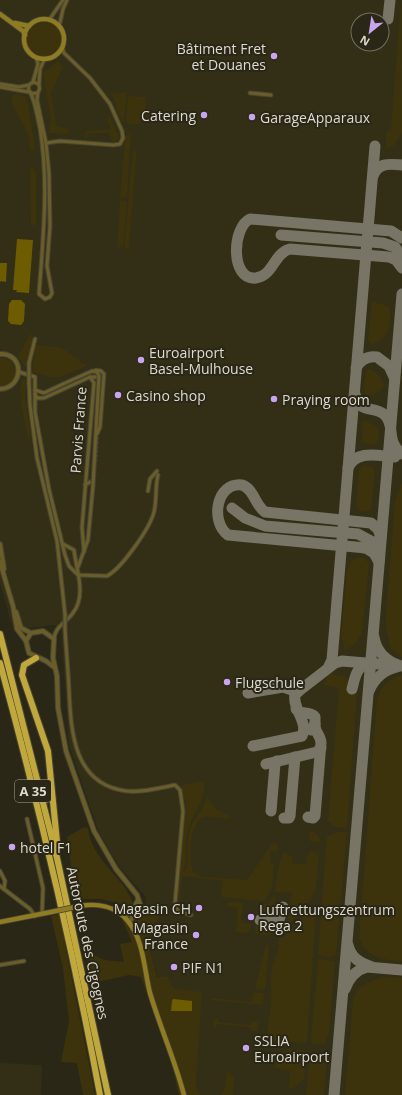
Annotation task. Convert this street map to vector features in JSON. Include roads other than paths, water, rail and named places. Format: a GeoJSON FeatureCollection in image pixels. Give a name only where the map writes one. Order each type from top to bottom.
{"type":"FeatureCollection","features":[{"type":"Feature","properties":{"kind":"highway","name":"Autoroute des Cigognes"},"geometry":{"type":"LineString","coordinates":[[0,634],[57,858],[108,1095]]}},
{"type":"Feature","properties":{"kind":"highway"},"geometry":{"type":"LineString","coordinates":[[39,658],[24,665],[22,675],[48,751],[57,858]]}},
{"type":"Feature","properties":{"kind":"highway","name":"Autoroute des Cigognes"},"geometry":{"type":"LineString","coordinates":[[0,663],[56,885],[76,972],[100,1095]]}},
{"type":"Feature","properties":{"kind":"main road"},"geometry":{"type":"LineString","coordinates":[[0,14],[23,31],[25,46],[36,57],[45,58],[54,56],[62,47],[63,37],[60,27],[49,20],[36,21],[29,26],[24,35]]}},
{"type":"Feature","properties":{"kind":"main road"},"geometry":{"type":"LineString","coordinates":[[10,21],[29,26]]}},
{"type":"Feature","properties":{"kind":"main road"},"geometry":{"type":"LineString","coordinates":[[0,922],[80,906],[98,905],[108,907],[125,917],[136,933],[150,994],[184,1095]]}},
{"type":"Feature","properties":{"kind":"street"},"geometry":{"type":"LineString","coordinates":[[49,20],[63,0]]}},
{"type":"Feature","properties":{"kind":"street"},"geometry":{"type":"LineString","coordinates":[[60,27],[63,10],[67,0]]}},
{"type":"Feature","properties":{"kind":"street"},"geometry":{"type":"LineString","coordinates":[[46,143],[60,141],[113,145],[120,144],[123,138],[118,120],[104,94],[69,58],[62,47]]}},
{"type":"Feature","properties":{"kind":"street"},"geometry":{"type":"LineString","coordinates":[[0,84],[19,87],[29,85],[33,82],[38,64],[36,57]]}},
{"type":"Feature","properties":{"kind":"street"},"geometry":{"type":"LineString","coordinates":[[29,85],[30,92],[35,103],[44,155],[45,198],[39,294],[45,299],[50,297],[52,293],[47,266],[50,204],[46,143],[37,100],[40,69],[45,58]]}},
{"type":"Feature","properties":{"kind":"street"},"geometry":{"type":"LineString","coordinates":[[33,82],[39,85]]}},
{"type":"Feature","properties":{"kind":"street"},"geometry":{"type":"LineString","coordinates":[[0,87],[38,92]]}},
{"type":"Feature","properties":{"kind":"street"},"geometry":{"type":"LineString","coordinates":[[250,93],[271,95]]}},
{"type":"Feature","properties":{"kind":"street"},"geometry":{"type":"LineString","coordinates":[[35,339],[30,363],[30,405],[38,458],[57,541],[65,614],[71,723],[75,745],[80,759],[87,769],[108,786],[125,791],[137,791],[174,785],[180,790],[183,811],[175,904],[178,911],[191,915]]}},
{"type":"Feature","properties":{"kind":"street"},"geometry":{"type":"LineString","coordinates":[[0,354],[12,357],[18,366],[19,372],[14,384],[0,389]]}},
{"type":"Feature","properties":{"kind":"street"},"geometry":{"type":"LineString","coordinates":[[35,392],[44,393],[92,371],[102,370],[104,374],[100,427],[96,436]]}},
{"type":"Feature","properties":{"kind":"street"},"geometry":{"type":"LineString","coordinates":[[78,567],[88,540],[93,486],[96,436],[95,426],[99,376],[97,372],[92,371]]}},
{"type":"Feature","properties":{"kind":"street"},"geometry":{"type":"LineString","coordinates":[[19,372],[35,377],[36,412],[44,463],[69,566],[78,575],[104,576],[111,573],[120,564],[150,522],[154,512],[157,473],[150,479],[148,491]]}},
{"type":"Feature","properties":{"kind":"street"},"geometry":{"type":"LineString","coordinates":[[35,392],[37,398],[44,398],[90,377],[97,377]]}},
{"type":"Feature","properties":{"kind":"street","name":"Parvis France"},"geometry":{"type":"LineString","coordinates":[[84,552],[82,527],[94,383],[90,377]]}},
{"type":"Feature","properties":{"kind":"street"},"geometry":{"type":"LineString","coordinates":[[85,485],[90,482]]}},
{"type":"Feature","properties":{"kind":"street"},"geometry":{"type":"LineString","coordinates":[[0,544],[5,578]]}},
{"type":"Feature","properties":{"kind":"street"},"geometry":{"type":"LineString","coordinates":[[63,544],[74,550],[78,567],[80,590],[77,607],[56,630],[52,652],[57,676],[61,729],[73,775],[94,831],[116,869],[140,904],[140,909],[129,922]]}},
{"type":"Feature","properties":{"kind":"street"},"geometry":{"type":"LineString","coordinates":[[0,562],[21,628],[31,633],[43,630],[54,639]]}},
{"type":"Feature","properties":{"kind":"street"},"geometry":{"type":"LineString","coordinates":[[13,606],[17,628],[26,641],[29,653],[55,668]]}},
{"type":"Feature","properties":{"kind":"street"},"geometry":{"type":"LineString","coordinates":[[26,641],[31,633]]}},
{"type":"Feature","properties":{"kind":"street"},"geometry":{"type":"LineString","coordinates":[[39,658],[52,652]]}},
{"type":"Feature","properties":{"kind":"street"},"geometry":{"type":"LineString","coordinates":[[27,819],[43,888],[42,914]]}},
{"type":"Feature","properties":{"kind":"street"},"geometry":{"type":"LineString","coordinates":[[0,871],[5,881],[4,889]]}},
{"type":"Feature","properties":{"kind":"street"},"geometry":{"type":"LineString","coordinates":[[0,886],[30,909],[34,916]]}},
{"type":"Feature","properties":{"kind":"street"},"geometry":{"type":"LineString","coordinates":[[125,917],[133,910],[138,900]]}},
{"type":"Feature","properties":{"kind":"street"},"geometry":{"type":"LineString","coordinates":[[0,965],[24,961]]}},
{"type":"Feature","properties":{"kind":"tunnel"},"geometry":{"type":"LineString","coordinates":[[96,462],[98,431]]}},
{"type":"Feature","properties":{"kind":"place","name":"Bâtiment Fret et Douanes"},"geometry":{"type":"Point","coordinates":[274,56]}},
{"type":"Feature","properties":{"kind":"place","name":"Catering"},"geometry":{"type":"Point","coordinates":[204,115]}},
{"type":"Feature","properties":{"kind":"place","name":"GarageApparaux"},"geometry":{"type":"Point","coordinates":[252,117]}},
{"type":"Feature","properties":{"kind":"place","name":"Euroairport Basel-Mulhouse"},"geometry":{"type":"Point","coordinates":[141,360]}},
{"type":"Feature","properties":{"kind":"place","name":"Casino shop"},"geometry":{"type":"Point","coordinates":[118,395]}},
{"type":"Feature","properties":{"kind":"place","name":"Praying room"},"geometry":{"type":"Point","coordinates":[274,399]}},
{"type":"Feature","properties":{"kind":"place","name":"Flugschule"},"geometry":{"type":"Point","coordinates":[227,682]}},
{"type":"Feature","properties":{"kind":"place","name":"hotel F1"},"geometry":{"type":"Point","coordinates":[12,847]}},
{"type":"Feature","properties":{"kind":"place","name":"Magasin CH"},"geometry":{"type":"Point","coordinates":[199,908]}},
{"type":"Feature","properties":{"kind":"place","name":"Luftrettungszentrum Rega 2"},"geometry":{"type":"Point","coordinates":[251,917]}},
{"type":"Feature","properties":{"kind":"place","name":"Magasin France"},"geometry":{"type":"Point","coordinates":[196,935]}},
{"type":"Feature","properties":{"kind":"place","name":"PIF N1"},"geometry":{"type":"Point","coordinates":[174,967]}},
{"type":"Feature","properties":{"kind":"place","name":"SSLIA Euroairport"},"geometry":{"type":"Point","coordinates":[246,1048]}}]}
